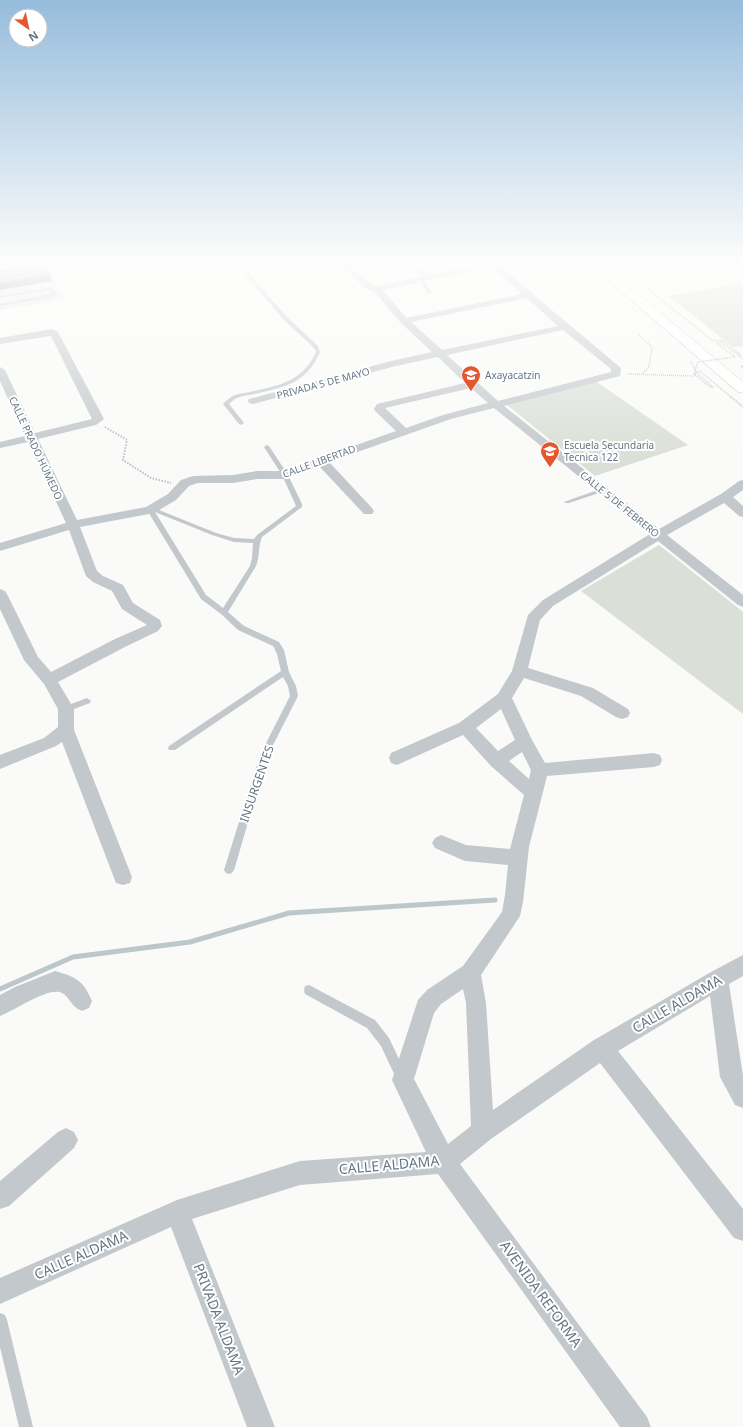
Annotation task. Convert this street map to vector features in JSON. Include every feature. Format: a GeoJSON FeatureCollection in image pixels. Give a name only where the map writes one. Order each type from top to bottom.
{"type":"FeatureCollection","features":[{"type":"Feature","properties":{"kind":"main road"},"geometry":{"type":"LineString","coordinates":[[671,328],[743,389]]}},
{"type":"Feature","properties":{"kind":"main road"},"geometry":{"type":"LineString","coordinates":[[683,328],[743,377]]}},
{"type":"Feature","properties":{"kind":"street","name":"CALLE 5 DE FEBRERO"},"geometry":{"type":"LineString","coordinates":[[411,328],[496,405],[743,602]]}},
{"type":"Feature","properties":{"kind":"street","name":"PRIVADA 5 DE MAYO"},"geometry":{"type":"LineString","coordinates":[[253,401],[395,364],[562,328]]}},
{"type":"Feature","properties":{"kind":"street"},"geometry":{"type":"LineString","coordinates":[[566,328],[616,368],[616,374]]}},
{"type":"Feature","properties":{"kind":"street"},"geometry":{"type":"LineString","coordinates":[[0,341],[52,332],[55,334],[98,419],[96,421],[0,445]]}},
{"type":"Feature","properties":{"kind":"street","name":"CALLE PRADO HÚMEDO"},"geometry":{"type":"LineString","coordinates":[[0,370],[73,525],[91,573],[98,579],[118,588],[127,606],[155,623],[155,626],[49,680]]}},
{"type":"Feature","properties":{"kind":"street","name":"CALLE LIBERTAD"},"geometry":{"type":"LineString","coordinates":[[151,509],[172,497],[185,483],[203,478],[233,479],[285,475],[321,460],[447,417],[616,374]]}},
{"type":"Feature","properties":{"kind":"street"},"geometry":{"type":"LineString","coordinates":[[403,431],[379,409],[381,406],[473,384]]}},
{"type":"Feature","properties":{"kind":"street"},"geometry":{"type":"LineString","coordinates":[[321,460],[368,511]]}},
{"type":"Feature","properties":{"kind":"street"},"geometry":{"type":"LineString","coordinates":[[397,758],[465,727],[504,698],[520,671],[533,618],[548,603],[658,535],[725,497],[743,484]]}},
{"type":"Feature","properties":{"kind":"street"},"geometry":{"type":"LineString","coordinates":[[725,497],[743,513]]}},
{"type":"Feature","properties":{"kind":"street"},"geometry":{"type":"LineString","coordinates":[[0,547],[73,525],[151,509]]}},
{"type":"Feature","properties":{"kind":"street"},"geometry":{"type":"LineString","coordinates":[[0,594],[32,660],[49,680],[66,709],[66,730],[123,877]]}},
{"type":"Feature","properties":{"kind":"street"},"geometry":{"type":"LineString","coordinates":[[520,671],[588,692],[622,713]]}},
{"type":"Feature","properties":{"kind":"street"},"geometry":{"type":"LineString","coordinates":[[403,1080],[425,1007],[434,997],[470,973],[510,916],[513,908],[518,858],[533,793],[540,770],[524,742],[504,698]]}},
{"type":"Feature","properties":{"kind":"street"},"geometry":{"type":"LineString","coordinates":[[465,727],[497,761],[533,793]]}},
{"type":"Feature","properties":{"kind":"street"},"geometry":{"type":"LineString","coordinates":[[0,762],[50,742],[66,730]]}},
{"type":"Feature","properties":{"kind":"street"},"geometry":{"type":"LineString","coordinates":[[497,761],[524,742]]}},
{"type":"Feature","properties":{"kind":"street"},"geometry":{"type":"LineString","coordinates":[[540,770],[654,760]]}},
{"type":"Feature","properties":{"kind":"street"},"geometry":{"type":"LineString","coordinates":[[441,843],[465,853],[518,858]]}},
{"type":"Feature","properties":{"kind":"street","name":"CALLE ALDAMA"},"geometry":{"type":"LineString","coordinates":[[0,1291],[177,1212],[300,1173],[444,1162],[483,1131],[602,1048],[743,965]]}},
{"type":"Feature","properties":{"kind":"street"},"geometry":{"type":"LineString","coordinates":[[470,973],[476,1003],[483,1131]]}},
{"type":"Feature","properties":{"kind":"street"},"geometry":{"type":"LineString","coordinates":[[718,980],[731,1077],[743,1097]]}},
{"type":"Feature","properties":{"kind":"street"},"geometry":{"type":"LineString","coordinates":[[0,1006],[22,994],[55,981],[70,985],[82,1001]]}},
{"type":"Feature","properties":{"kind":"street"},"geometry":{"type":"LineString","coordinates":[[602,1048],[743,1229]]}},
{"type":"Feature","properties":{"kind":"street","name":"AVENIDA REFORMA"},"geometry":{"type":"LineString","coordinates":[[403,1080],[444,1162],[637,1427]]}},
{"type":"Feature","properties":{"kind":"street"},"geometry":{"type":"LineString","coordinates":[[0,1197],[66,1140]]}},
{"type":"Feature","properties":{"kind":"street","name":"PRIVADA ALDAMA"},"geometry":{"type":"LineString","coordinates":[[177,1212],[261,1427]]}},
{"type":"Feature","properties":{"kind":"lane"},"geometry":{"type":"LineString","coordinates":[[241,423],[226,404],[228,400],[232,397],[288,383],[299,378],[305,373],[318,352],[316,347],[295,328]]}},
{"type":"Feature","properties":{"kind":"lane"},"geometry":{"type":"LineString","coordinates":[[224,612],[253,566],[256,556],[256,541],[258,536],[299,507],[299,504],[285,475],[267,447]]}},
{"type":"Feature","properties":{"kind":"lane"},"geometry":{"type":"LineString","coordinates":[[567,502],[603,490]]}},
{"type":"Feature","properties":{"kind":"lane"},"geometry":{"type":"LineString","coordinates":[[151,509],[214,534],[234,540],[256,541]]}},
{"type":"Feature","properties":{"kind":"lane","name":"INSURGENTES"},"geometry":{"type":"LineString","coordinates":[[151,509],[203,597],[224,612],[241,628],[276,644],[282,652],[286,672],[294,688],[294,696],[264,755],[229,870]]}},
{"type":"Feature","properties":{"kind":"lane"},"geometry":{"type":"LineString","coordinates":[[172,748],[286,672]]}},
{"type":"Feature","properties":{"kind":"lane"},"geometry":{"type":"LineString","coordinates":[[66,709],[87,701]]}},
{"type":"Feature","properties":{"kind":"lane"},"geometry":{"type":"LineString","coordinates":[[309,990],[371,1024],[378,1030],[403,1080]]}},
{"type":"Feature","properties":{"kind":"lane"},"geometry":{"type":"LineString","coordinates":[[0,1320],[26,1427]]}},
{"type":"Feature","properties":{"kind":"path"},"geometry":{"type":"LineString","coordinates":[[696,328],[713,341],[722,340],[741,356],[739,356]]}},
{"type":"Feature","properties":{"kind":"path"},"geometry":{"type":"LineString","coordinates":[[638,335],[652,347],[649,367],[642,374]]}},
{"type":"Feature","properties":{"kind":"path"},"geometry":{"type":"LineString","coordinates":[[695,373],[698,362],[735,357],[716,342],[721,342],[743,359]]}},
{"type":"Feature","properties":{"kind":"path"},"geometry":{"type":"LineString","coordinates":[[616,374],[694,376],[695,373],[700,371],[743,407]]}},
{"type":"Feature","properties":{"kind":"path"},"geometry":{"type":"LineString","coordinates":[[695,373],[713,387],[710,387],[695,373]]}},
{"type":"Feature","properties":{"kind":"path"},"geometry":{"type":"LineString","coordinates":[[96,421],[128,440],[123,460],[141,475],[164,482]]}},
{"type":"Feature","properties":{"kind":"shaded area"},"geometry":{"type":"Polygon","coordinates":[[[709,328],[743,328],[743,346],[733,347],[709,328]]]}},
{"type":"Feature","properties":{"kind":"shaded area"},"geometry":{"type":"Polygon","coordinates":[[[594,380],[688,445],[595,476],[507,405],[594,380]]]}},
{"type":"Feature","properties":{"kind":"shaded area"},"geometry":{"type":"Polygon","coordinates":[[[659,545],[743,612],[743,714],[581,591],[659,545]]]}},
{"type":"Feature","properties":{"kind":"waterway"},"geometry":{"type":"LineString","coordinates":[[0,989],[73,957],[190,942],[289,913],[495,900]]}},
{"type":"Feature","properties":{"kind":"place","name":"Axayacatzin"},"geometry":{"type":"Point","coordinates":[471,392]}},
{"type":"Feature","properties":{"kind":"place","name":"Escuela Secundaria Tecnica 122"},"geometry":{"type":"Point","coordinates":[550,468]}}]}
